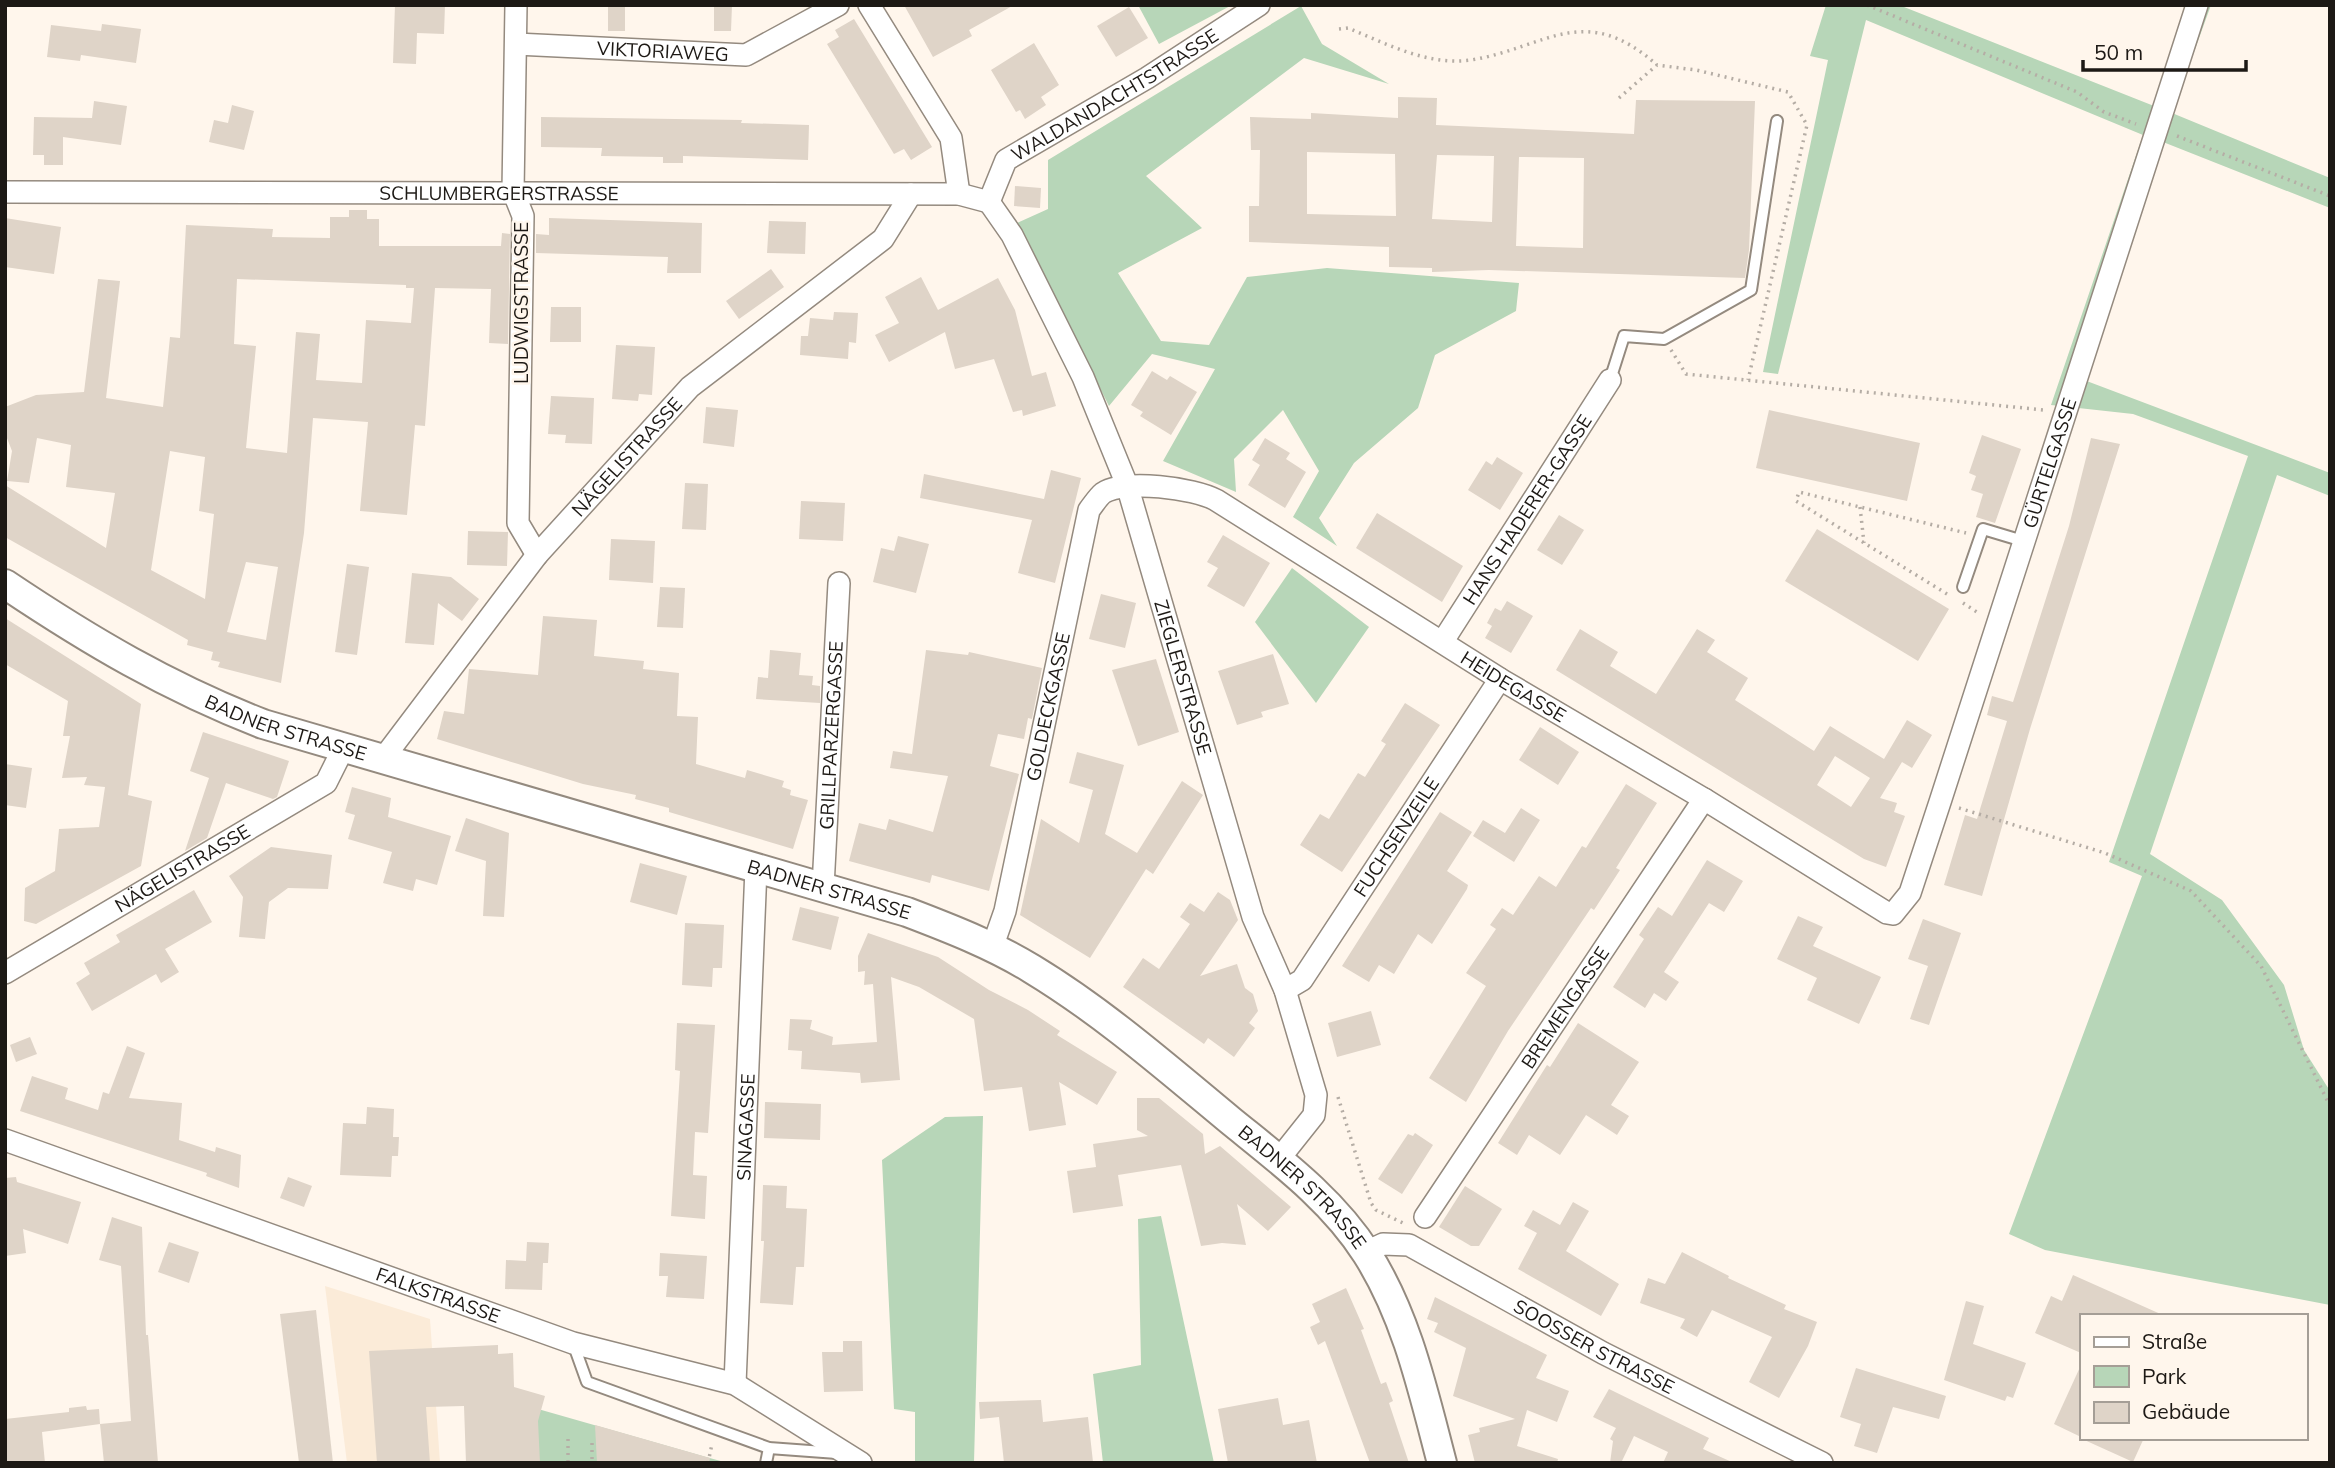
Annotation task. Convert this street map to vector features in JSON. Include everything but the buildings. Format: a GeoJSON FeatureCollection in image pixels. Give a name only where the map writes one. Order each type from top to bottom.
{"type":"FeatureCollection","features":[{"type":"Feature","properties":{"kind":"street","name":"LUDWIGSTRASSE"},"geometry":{"type":"LineString","coordinates":[[516,5],[513,191],[523,216],[518,523],[537,555]]}},
{"type":"Feature","properties":{"kind":"street","name":"VIKTORIAWEG"},"geometry":{"type":"LineString","coordinates":[[516,44],[746,55],[838,5]]}},
{"type":"Feature","properties":{"kind":"street"},"geometry":{"type":"LineString","coordinates":[[869,5],[951,138],[959,194]]}},
{"type":"Feature","properties":{"kind":"street","name":"WALDANDACHTSTRASSE"},"geometry":{"type":"LineString","coordinates":[[989,202],[1006,160],[1147,78],[1259,5]]}},
{"type":"Feature","properties":{"kind":"street","name":"GÜRTELGASSE"},"geometry":{"type":"LineString","coordinates":[[1892,914],[1910,893],[2197,5]]}},
{"type":"Feature","properties":{"kind":"street","name":"SCHLUMBERGERSTRASSE"},"geometry":{"type":"LineString","coordinates":[[5,192],[959,194],[989,202]]}},
{"type":"Feature","properties":{"kind":"street","name":"NÄGELISTRASSE"},"geometry":{"type":"LineString","coordinates":[[382,760],[537,555],[690,387],[883,239],[911,194]]}},
{"type":"Feature","properties":{"kind":"street","name":"ZIEGLERSTRASSE"},"geometry":{"type":"LineString","coordinates":[[989,202],[1012,235],[1083,376],[1127,485],[1133,516],[1253,917],[1285,990],[1317,1095]]}},
{"type":"Feature","properties":{"kind":"street","name":"HANS HADERER-GASSE"},"geometry":{"type":"LineString","coordinates":[[1443,641],[1610,380]]}},
{"type":"Feature","properties":{"kind":"street","name":"HEIDEGASSE"},"geometry":{"type":"LineString","coordinates":[[1127,485],[1205,494],[1500,679],[1704,799],[1886,914],[1892,914]]}},
{"type":"Feature","properties":{"kind":"street","name":"GOLDECKGASSE"},"geometry":{"type":"LineString","coordinates":[[992,948],[1005,911],[1088,510],[1103,493],[1127,485]]}},
{"type":"Feature","properties":{"kind":"street","name":"GRILLPARZERGASSE"},"geometry":{"type":"LineString","coordinates":[[823,887],[839,583]]}},
{"type":"Feature","properties":{"kind":"street","name":"BADNER STRASSE"},"geometry":{"type":"LineString","coordinates":[[5,584],[142,671],[201,700],[263,724],[907,912],[992,948],[1031,968],[1156,1059],[1279,1159],[1325,1202],[1366,1252],[1392,1300],[1415,1362],[1441,1463]]}},
{"type":"Feature","properties":{"kind":"street","name":"FUCHSENZEILE"},"geometry":{"type":"LineString","coordinates":[[1285,990],[1302,980],[1500,679]]}},
{"type":"Feature","properties":{"kind":"street","name":"NÄGELISTRASSE"},"geometry":{"type":"LineString","coordinates":[[5,973],[326,783],[343,749]]}},
{"type":"Feature","properties":{"kind":"street","name":"BREMENGASSE"},"geometry":{"type":"LineString","coordinates":[[1416,1221],[1704,799]]}},
{"type":"Feature","properties":{"kind":"street","name":"SINAGASSE"},"geometry":{"type":"LineString","coordinates":[[735,1384],[756,868]]}},
{"type":"Feature","properties":{"kind":"street"},"geometry":{"type":"LineString","coordinates":[[1279,1159],[1314,1115],[1317,1095]]}},
{"type":"Feature","properties":{"kind":"street","name":"FALKSTRASSE"},"geometry":{"type":"LineString","coordinates":[[5,1140],[573,1343],[735,1384],[854,1458]]}},
{"type":"Feature","properties":{"kind":"street","name":"SOOSSER STRASSE"},"geometry":{"type":"LineString","coordinates":[[1366,1252],[1383,1244],[1409,1245],[1603,1353],[1822,1463]]}},
{"type":"Feature","properties":{"kind":"lane"},"geometry":{"type":"LineString","coordinates":[[1610,380],[1624,336],[1664,339],[1751,290],[1777,121]]}},
{"type":"Feature","properties":{"kind":"lane"},"geometry":{"type":"LineString","coordinates":[[1962,587],[1978,536],[1983,529],[2023,541]]}},
{"type":"Feature","properties":{"kind":"lane"},"geometry":{"type":"LineString","coordinates":[[573,1343],[587,1382],[769,1448],[854,1458]]}},
{"type":"Feature","properties":{"kind":"lane"},"geometry":{"type":"LineString","coordinates":[[766,1463],[769,1448]]}},
{"type":"Feature","properties":{"kind":"path"},"geometry":{"type":"LineString","coordinates":[[1867,5],[2077,92],[2104,112],[2157,132],[2192,140],[2330,196]]}},
{"type":"Feature","properties":{"kind":"path"},"geometry":{"type":"LineString","coordinates":[[1339,29],[1348,28],[1415,55],[1442,60],[1471,60],[1569,30],[1595,32],[1640,50],[1657,65],[1696,70],[1788,92],[1807,125],[1748,380]]}},
{"type":"Feature","properties":{"kind":"path"},"geometry":{"type":"LineString","coordinates":[[1619,98],[1657,65]]}},
{"type":"Feature","properties":{"kind":"path"},"geometry":{"type":"LineString","coordinates":[[1664,339],[1686,374],[2064,412]]}},
{"type":"Feature","properties":{"kind":"path"},"geometry":{"type":"LineString","coordinates":[[1978,536],[1799,492],[1796,501],[1997,624]]}},
{"type":"Feature","properties":{"kind":"path"},"geometry":{"type":"LineString","coordinates":[[1860,507],[1864,543]]}},
{"type":"Feature","properties":{"kind":"path"},"geometry":{"type":"LineString","coordinates":[[1940,802],[2105,853],[2191,891],[2261,966],[2330,1106]]}},
{"type":"Feature","properties":{"kind":"path"},"geometry":{"type":"LineString","coordinates":[[1317,1095],[1336,1091],[1371,1203],[1376,1210],[1416,1221]]}},
{"type":"Feature","properties":{"kind":"path"},"geometry":{"type":"LineString","coordinates":[[568,1439],[568,1463]]}},
{"type":"Feature","properties":{"kind":"path"},"geometry":{"type":"LineString","coordinates":[[592,1443],[592,1463]]}},
{"type":"Feature","properties":{"kind":"shaded area"},"geometry":{"type":"Polygon","coordinates":[[[325,1286],[430,1319],[440,1463],[347,1463],[325,1286]]]}},
{"type":"Feature","properties":{"kind":"green space"},"geometry":{"type":"Polygon","coordinates":[[[1138,5],[1232,5],[1159,44],[1138,5]]]}},
{"type":"Feature","properties":{"kind":"green space"},"geometry":{"type":"Polygon","coordinates":[[[1826,5],[1899,5],[2154,106],[2190,5],[2211,5],[2172,113],[2330,178],[2330,208],[2163,142],[2084,380],[2330,473],[2330,496],[2277,475],[2150,854],[2222,900],[2284,985],[2304,1050],[2330,1091],[2330,1305],[2045,1250],[2009,1234],[2142,876],[2109,862],[2248,456],[2133,414],[2051,405],[2143,135],[1866,20],[1778,374],[1763,372],[1828,60],[1810,56],[1826,5]]]}},
{"type":"Feature","properties":{"kind":"green space"},"geometry":{"type":"Polygon","coordinates":[[[1301,6],[1322,44],[1389,84],[1304,58],[1146,176],[1202,228],[1118,273],[1161,341],[1209,345],[1247,277],[1327,268],[1519,283],[1516,311],[1435,355],[1418,408],[1354,463],[1319,518],[1337,546],[1293,517],[1319,471],[1283,410],[1234,459],[1236,492],[1163,461],[1215,369],[1152,354],[1109,406],[1017,223],[1048,209],[1048,160],[1301,6]]]}},
{"type":"Feature","properties":{"kind":"green space"},"geometry":{"type":"Polygon","coordinates":[[[1292,568],[1369,627],[1316,703],[1255,622],[1292,568]]]}},
{"type":"Feature","properties":{"kind":"green space"},"geometry":{"type":"Polygon","coordinates":[[[983,1116],[974,1463],[915,1463],[915,1412],[894,1409],[882,1160],[945,1117],[983,1116]]]}},
{"type":"Feature","properties":{"kind":"green space"},"geometry":{"type":"Polygon","coordinates":[[[1161,1216],[1214,1463],[1103,1463],[1093,1374],[1141,1365],[1138,1219],[1161,1216]]]}},
{"type":"Feature","properties":{"kind":"green space"},"geometry":{"type":"Polygon","coordinates":[[[524,1405],[706,1457],[728,1463],[527,1463],[524,1405]]]}}]}
